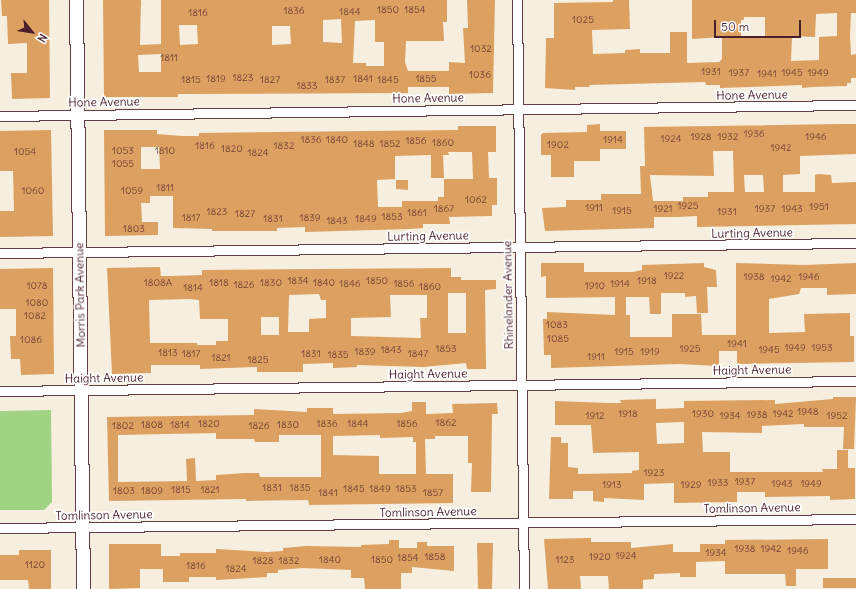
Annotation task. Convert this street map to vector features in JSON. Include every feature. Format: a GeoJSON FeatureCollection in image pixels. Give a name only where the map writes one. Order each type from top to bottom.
{"type":"FeatureCollection","features":[{"type":"Feature","properties":{"kind":"main road","name":"Morris Park Avenue"},"geometry":{"type":"LineString","coordinates":[[76,0],[83,589]]}},
{"type":"Feature","properties":{"kind":"street","name":"Rhinelander Avenue"},"geometry":{"type":"LineString","coordinates":[[517,0],[524,589]]}},
{"type":"Feature","properties":{"kind":"street","name":"Hone Avenue"},"geometry":{"type":"LineString","coordinates":[[0,116],[856,105]]}},
{"type":"Feature","properties":{"kind":"street","name":"Lurting Avenue"},"geometry":{"type":"LineString","coordinates":[[0,254],[856,243]]}},
{"type":"Feature","properties":{"kind":"street","name":"Haight Avenue"},"geometry":{"type":"LineString","coordinates":[[0,391],[856,381]]}},
{"type":"Feature","properties":{"kind":"street","name":"Tomlinson Avenue"},"geometry":{"type":"LineString","coordinates":[[0,528],[856,519]]}},
{"type":"Feature","properties":{"kind":"green space"},"geometry":{"type":"Polygon","coordinates":[[[51,410],[52,502],[44,510],[0,510],[0,411],[51,410]]]}},
{"type":"Feature","properties":{"kind":"building"},"geometry":{"type":"Polygon","coordinates":[[[1,0],[49,0],[50,98],[12,99],[11,73],[27,73],[27,43],[8,44],[7,16],[2,16],[1,0]]]}},
{"type":"Feature","properties":{"kind":"building"},"geometry":{"type":"Polygon","coordinates":[[[103,0],[141,0],[140,45],[161,44],[161,0],[447,0],[447,22],[443,22],[444,41],[406,41],[405,62],[408,71],[449,71],[449,62],[465,63],[463,28],[468,28],[467,0],[495,0],[493,93],[449,94],[449,87],[408,87],[408,93],[178,94],[178,97],[104,97],[103,0]],[[341,19],[323,20],[323,42],[342,43],[341,19]],[[375,20],[355,21],[353,63],[366,63],[366,66],[384,66],[384,42],[375,42],[375,20]],[[179,25],[180,45],[198,44],[197,25],[179,25]],[[272,26],[272,45],[291,44],[290,26],[272,26]],[[161,54],[138,55],[139,72],[161,72],[161,54]]]}},
{"type":"Feature","properties":{"kind":"building"},"geometry":{"type":"Polygon","coordinates":[[[613,0],[629,0],[630,29],[592,30],[593,54],[625,53],[625,50],[640,49],[640,53],[670,53],[670,32],[687,32],[687,63],[719,62],[722,59],[722,37],[692,39],[692,0],[856,0],[856,13],[851,13],[850,35],[851,55],[856,54],[856,78],[851,78],[851,83],[847,83],[847,86],[802,88],[802,85],[720,88],[720,85],[706,85],[705,82],[589,85],[590,87],[575,87],[575,90],[545,88],[546,38],[554,38],[554,3],[613,2],[613,0]],[[837,13],[816,14],[815,37],[792,36],[791,61],[819,60],[819,37],[837,36],[837,13]],[[744,17],[744,20],[741,20],[741,38],[765,38],[765,17],[744,17]]]}},
{"type":"Feature","properties":{"kind":"building"},"geometry":{"type":"Polygon","coordinates":[[[600,124],[600,131],[626,131],[626,149],[600,149],[600,161],[574,161],[574,177],[551,177],[551,155],[541,155],[541,135],[543,133],[587,132],[587,125],[600,124]]]}},
{"type":"Feature","properties":{"kind":"building"},"geometry":{"type":"Polygon","coordinates":[[[856,124],[856,154],[800,156],[800,174],[783,175],[783,192],[815,192],[815,175],[818,174],[831,175],[832,183],[856,182],[856,224],[697,227],[697,216],[654,217],[654,228],[545,231],[542,208],[566,207],[566,200],[601,200],[601,194],[641,194],[640,166],[645,166],[644,127],[856,124]],[[713,151],[714,176],[650,175],[653,201],[683,201],[683,197],[708,197],[708,192],[734,192],[733,151],[713,151]],[[744,175],[745,192],[764,192],[763,175],[744,175]]]}},
{"type":"Feature","properties":{"kind":"building"},"geometry":{"type":"Polygon","coordinates":[[[458,126],[496,126],[496,152],[488,152],[489,178],[497,178],[497,205],[492,205],[492,216],[449,217],[450,224],[423,224],[423,228],[410,229],[305,232],[305,227],[277,228],[277,231],[212,231],[212,229],[173,228],[173,196],[150,196],[150,203],[141,203],[142,222],[158,222],[158,235],[105,236],[104,130],[157,130],[157,134],[199,136],[199,133],[458,130],[458,126]],[[141,147],[141,169],[160,169],[159,147],[141,147]],[[448,152],[449,155],[443,155],[444,178],[431,178],[431,155],[395,156],[395,179],[377,180],[378,207],[402,207],[402,201],[438,201],[438,197],[444,197],[444,179],[473,179],[472,152],[448,152]]]}},
{"type":"Feature","properties":{"kind":"building"},"geometry":{"type":"Polygon","coordinates":[[[51,130],[53,236],[0,237],[0,211],[14,211],[13,171],[0,171],[0,131],[51,130]]]}},
{"type":"Feature","properties":{"kind":"building"},"geometry":{"type":"Polygon","coordinates":[[[396,180],[408,180],[408,190],[396,189],[396,180]]]}},
{"type":"Feature","properties":{"kind":"building"},"geometry":{"type":"Polygon","coordinates":[[[541,263],[584,263],[584,272],[633,272],[642,270],[642,265],[704,263],[704,267],[716,270],[717,287],[707,287],[708,313],[697,313],[696,296],[685,297],[685,293],[661,293],[661,314],[650,314],[649,297],[626,297],[626,315],[630,315],[630,337],[672,337],[672,314],[701,314],[702,335],[736,335],[736,263],[804,265],[856,263],[856,294],[827,295],[827,288],[801,288],[799,294],[769,299],[769,333],[805,332],[804,314],[850,313],[850,336],[854,336],[854,362],[737,364],[737,351],[719,351],[719,366],[679,364],[551,368],[551,355],[544,355],[543,319],[547,319],[547,312],[615,315],[615,297],[546,298],[546,276],[541,277],[541,263]]]}},
{"type":"Feature","properties":{"kind":"building"},"geometry":{"type":"Polygon","coordinates":[[[160,267],[161,276],[172,276],[202,275],[202,270],[451,268],[451,277],[461,277],[461,280],[496,280],[496,289],[485,290],[486,369],[467,369],[466,363],[423,367],[357,365],[357,367],[333,368],[333,363],[303,364],[303,372],[257,372],[257,367],[200,369],[200,365],[151,365],[151,373],[112,374],[107,268],[160,267]],[[448,293],[448,333],[466,333],[466,293],[448,293]],[[319,294],[289,295],[288,332],[309,332],[309,319],[326,318],[326,300],[321,300],[319,294]],[[390,295],[391,317],[351,318],[351,336],[421,338],[420,318],[427,318],[427,295],[390,295]],[[149,300],[150,343],[197,343],[197,345],[216,345],[216,341],[228,341],[228,319],[200,319],[199,300],[149,300]],[[261,317],[261,335],[279,335],[279,317],[261,317]]]}},
{"type":"Feature","properties":{"kind":"building"},"geometry":{"type":"Polygon","coordinates":[[[53,268],[54,374],[21,375],[20,359],[11,359],[10,336],[16,336],[16,309],[0,309],[0,269],[53,268]]]}},
{"type":"Feature","properties":{"kind":"building"},"geometry":{"type":"Polygon","coordinates":[[[833,397],[856,397],[854,449],[843,449],[844,427],[804,427],[804,424],[762,426],[762,433],[702,432],[703,452],[730,452],[730,472],[823,472],[822,469],[837,469],[837,450],[848,450],[848,468],[855,468],[855,499],[830,500],[830,496],[765,497],[765,492],[737,492],[737,502],[674,503],[674,483],[644,484],[644,500],[604,498],[604,502],[593,501],[593,491],[573,491],[573,499],[549,499],[551,437],[561,437],[561,443],[568,443],[568,467],[578,468],[578,474],[632,473],[632,471],[639,470],[639,452],[593,453],[591,425],[555,425],[555,401],[621,403],[620,400],[656,399],[656,409],[684,408],[684,401],[775,400],[775,404],[833,399],[833,397]],[[684,422],[656,423],[657,444],[684,443],[684,422]]]}},
{"type":"Feature","properties":{"kind":"building"},"geometry":{"type":"Polygon","coordinates":[[[412,402],[426,402],[426,414],[453,413],[452,404],[497,403],[498,414],[492,414],[491,492],[471,492],[472,463],[468,463],[468,436],[435,436],[435,439],[425,439],[426,474],[453,474],[453,503],[309,505],[308,500],[246,501],[246,499],[109,501],[107,417],[254,415],[254,409],[307,412],[307,408],[333,408],[333,414],[401,413],[412,411],[412,402]],[[216,433],[118,435],[118,482],[187,481],[186,459],[195,458],[196,481],[216,480],[216,475],[245,473],[259,473],[260,477],[321,477],[321,435],[279,435],[279,442],[255,442],[254,439],[216,439],[216,433]],[[380,435],[333,436],[333,455],[379,456],[379,474],[416,474],[416,442],[413,442],[413,437],[380,438],[380,435]]]}},
{"type":"Feature","properties":{"kind":"building"},"geometry":{"type":"Polygon","coordinates":[[[591,538],[591,542],[631,542],[631,548],[673,544],[673,552],[700,552],[700,544],[725,544],[725,540],[828,539],[828,569],[796,569],[796,586],[786,586],[785,574],[725,574],[725,561],[696,562],[696,577],[680,577],[680,573],[654,574],[654,579],[643,580],[643,589],[609,589],[608,576],[580,576],[581,589],[548,589],[544,539],[591,538]]]}},
{"type":"Feature","properties":{"kind":"building"},"geometry":{"type":"Polygon","coordinates":[[[389,540],[399,540],[399,548],[417,548],[417,542],[427,542],[427,546],[454,546],[454,571],[412,567],[412,573],[401,573],[401,589],[365,589],[364,578],[351,578],[351,570],[303,568],[278,570],[278,573],[267,573],[267,577],[216,580],[216,577],[189,577],[189,582],[163,582],[163,569],[140,569],[140,588],[109,589],[109,544],[161,544],[161,556],[180,556],[180,553],[216,553],[216,549],[267,552],[283,551],[283,548],[307,546],[361,547],[361,545],[389,544],[389,540]]]}},
{"type":"Feature","properties":{"kind":"building"},"geometry":{"type":"Polygon","coordinates":[[[477,543],[493,543],[492,589],[478,589],[477,543]]]}},
{"type":"Feature","properties":{"kind":"building"},"geometry":{"type":"Polygon","coordinates":[[[19,550],[51,550],[51,589],[29,589],[28,580],[0,580],[0,555],[19,555],[19,550]]]}},
{"type":"Feature","properties":{"kind":"building"},"geometry":{"type":"Polygon","coordinates":[[[823,578],[856,578],[856,588],[823,588],[823,578]]]}}]}
